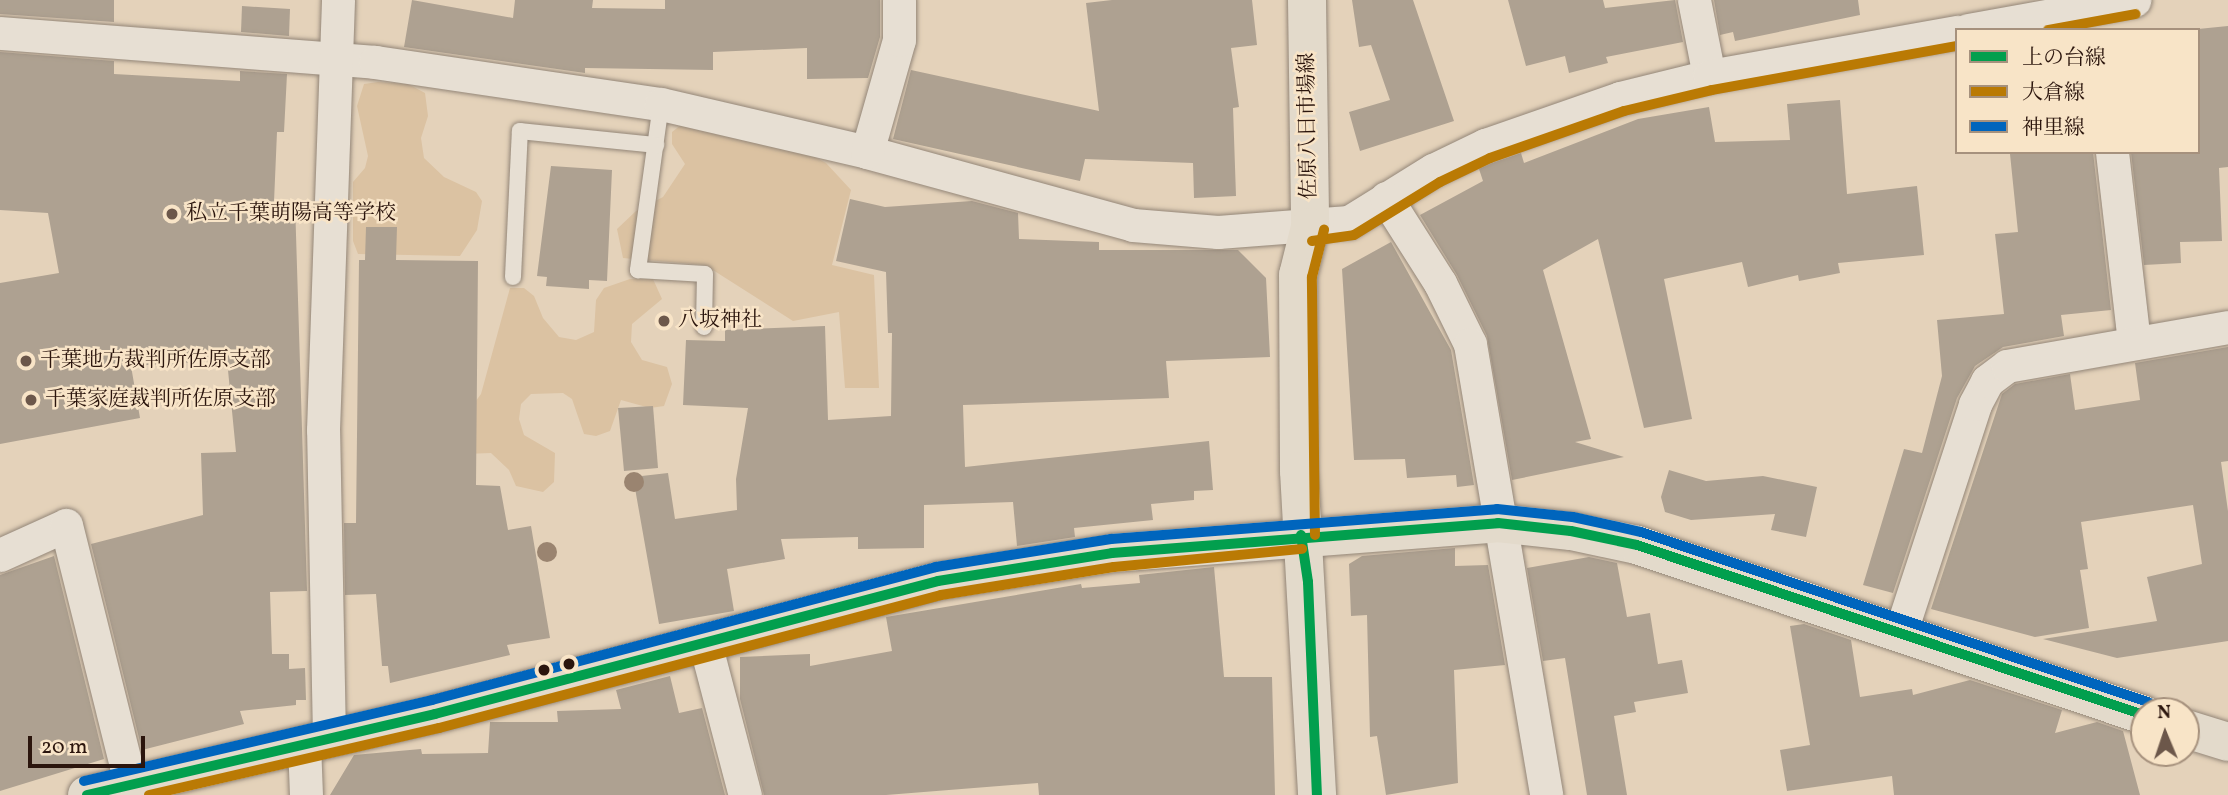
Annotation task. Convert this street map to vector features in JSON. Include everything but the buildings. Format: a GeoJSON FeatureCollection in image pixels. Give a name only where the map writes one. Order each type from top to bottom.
{"type":"FeatureCollection","features":[{"type":"Feature","properties":{"kind":"main road","name":"佐原八日市場線"},"geometry":{"type":"LineString","coordinates":[[1307,0],[1310,227],[1298,275],[1301,535],[1308,582],[1317,795]]}},
{"type":"Feature","properties":{"kind":"main road"},"geometry":{"type":"LineString","coordinates":[[87,795],[130,782],[316,740],[705,643],[938,581],[1112,553],[1301,535],[1498,523],[1571,531],[1637,545],[2130,710]]}},
{"type":"Feature","properties":{"kind":"main road"},"geometry":{"type":"LineString","coordinates":[[2200,733],[2228,742]]}},
{"type":"Feature","properties":{"kind":"street"},"geometry":{"type":"LineString","coordinates":[[306,795],[316,740],[323,430],[338,0]]}},
{"type":"Feature","properties":{"kind":"street"},"geometry":{"type":"LineString","coordinates":[[867,152],[899,40],[899,0]]}},
{"type":"Feature","properties":{"kind":"street"},"geometry":{"type":"LineString","coordinates":[[1694,0],[1709,76]]}},
{"type":"Feature","properties":{"kind":"street"},"geometry":{"type":"LineString","coordinates":[[1989,28],[2096,18],[2134,0]]}},
{"type":"Feature","properties":{"kind":"street"},"geometry":{"type":"LineString","coordinates":[[0,33],[336,60],[661,104],[867,152],[1133,225],[1218,232],[1349,222],[1433,170],[1521,130],[1709,76],[1955,32]]}},
{"type":"Feature","properties":{"kind":"street"},"geometry":{"type":"LineString","coordinates":[[2112,154],[2134,343]]}},
{"type":"Feature","properties":{"kind":"street"},"geometry":{"type":"LineString","coordinates":[[1386,198],[1440,283],[1470,344],[1498,523],[1546,795]]}},
{"type":"Feature","properties":{"kind":"street"},"geometry":{"type":"LineString","coordinates":[[1900,634],[1975,404],[1987,381],[2007,366],[2228,327]]}},
{"type":"Feature","properties":{"kind":"street"},"geometry":{"type":"LineString","coordinates":[[0,555],[66,525],[130,782]]}},
{"type":"Feature","properties":{"kind":"street"},"geometry":{"type":"LineString","coordinates":[[705,643],[745,795]]}},
{"type":"Feature","properties":{"kind":"lane"},"geometry":{"type":"LineString","coordinates":[[661,104],[638,270],[705,274],[704,327]]}},
{"type":"Feature","properties":{"kind":"lane"},"geometry":{"type":"LineString","coordinates":[[513,277],[520,131],[656,145]]}},
{"type":"Feature","properties":{"kind":"shaded area"},"geometry":{"type":"Polygon","coordinates":[[[364,84],[408,84],[425,93],[428,116],[421,138],[424,158],[444,177],[476,192],[482,201],[477,230],[460,256],[358,254],[353,241],[353,182],[365,168],[368,156],[357,106],[364,84]]]}},
{"type":"Feature","properties":{"kind":"shaded area"},"geometry":{"type":"Polygon","coordinates":[[[681,125],[800,149],[826,163],[851,190],[832,265],[874,275],[879,388],[845,388],[839,312],[793,321],[705,265],[623,258],[617,229],[636,211],[663,197],[685,164],[672,144],[672,132],[681,125]]]}},
{"type":"Feature","properties":{"kind":"shaded area"},"geometry":{"type":"Polygon","coordinates":[[[630,279],[653,279],[662,299],[632,324],[631,342],[642,360],[667,367],[672,384],[664,406],[650,408],[621,400],[610,431],[596,436],[584,434],[572,399],[563,393],[531,394],[521,404],[519,419],[524,435],[555,453],[554,482],[543,492],[516,486],[509,470],[491,453],[465,454],[464,417],[481,394],[510,288],[524,288],[534,296],[543,318],[559,337],[576,340],[594,332],[596,300],[604,288],[630,279]]]}},
{"type":"Feature","properties":{"kind":"transit line","name":"大倉線"},"geometry":{"type":"LineString","coordinates":[[2059,28],[2136,14]]}},
{"type":"Feature","properties":{"kind":"transit line","name":"大倉線"},"geometry":{"type":"LineString","coordinates":[[1312,241],[1354,235],[1440,182],[1490,158],[1624,111],[1712,90],[1955,46]]}},
{"type":"Feature","properties":{"kind":"transit line","name":"大倉線"},"geometry":{"type":"LineString","coordinates":[[1315,535],[1312,277],[1324,230]]}},
{"type":"Feature","properties":{"kind":"transit line","name":"神里線"},"geometry":{"type":"LineString","coordinates":[[84,781],[432,700],[936,567],[1111,539],[1497,509],[1573,517],[1641,532],[2133,697]]}},
{"type":"Feature","properties":{"kind":"transit line","name":"上の台線"},"geometry":{"type":"LineString","coordinates":[[87,795],[435,714],[938,581],[1112,553],[1498,523],[1571,531],[1637,545],[2130,710]]}},
{"type":"Feature","properties":{"kind":"transit line","name":"上の台線"},"geometry":{"type":"LineString","coordinates":[[1301,535],[1308,582],[1317,795]]}},
{"type":"Feature","properties":{"kind":"transit line","name":"大倉線"},"geometry":{"type":"LineString","coordinates":[[149,795],[439,728],[941,595],[1114,567],[1302,549]]}},
{"type":"Feature","properties":{"kind":"place","name":"私立千葉萌陽高等学校"},"geometry":{"type":"Point","coordinates":[172,214]}},
{"type":"Feature","properties":{"kind":"place","name":"八坂神社"},"geometry":{"type":"Point","coordinates":[664,321]}},
{"type":"Feature","properties":{"kind":"place","name":"千葉地方裁判所佐原支部"},"geometry":{"type":"Point","coordinates":[26,361]}},
{"type":"Feature","properties":{"kind":"place","name":"千葉家庭裁判所佐原支部"},"geometry":{"type":"Point","coordinates":[31,400]}}]}
